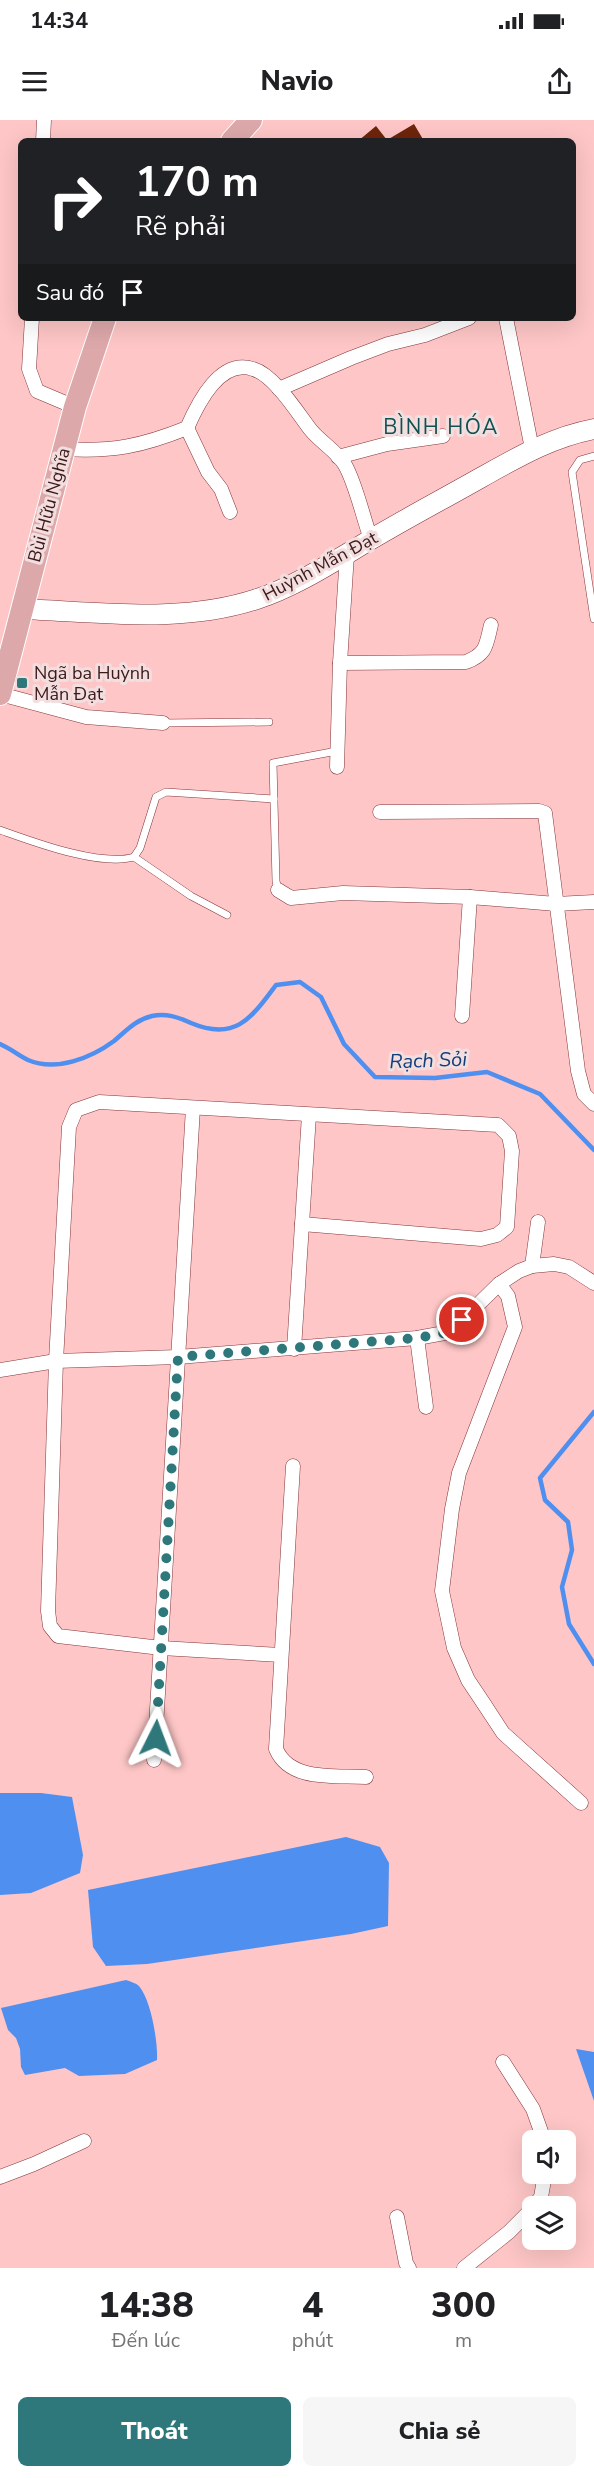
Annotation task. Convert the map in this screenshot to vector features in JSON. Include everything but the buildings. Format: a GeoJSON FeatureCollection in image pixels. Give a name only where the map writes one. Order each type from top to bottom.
{"type":"FeatureCollection","features":[{"type":"Feature","properties":{"kind":"main road"},"geometry":{"type":"LineString","coordinates":[[235,138],[251,120]]}},
{"type":"Feature","properties":{"kind":"main road","name":"Bùi Hữu Nghĩa"},"geometry":{"type":"LineString","coordinates":[[0,694],[75,407],[104,321]]}},
{"type":"Feature","properties":{"kind":"main road","name":"Huỳnh Mẫn Đạt"},"geometry":{"type":"LineString","coordinates":[[22,609],[136,614],[225,608],[260,598],[347,554],[532,449],[567,434],[594,429]]}},
{"type":"Feature","properties":{"kind":"street"},"geometry":{"type":"LineString","coordinates":[[43,138],[44,120]]}},
{"type":"Feature","properties":{"kind":"street"},"geometry":{"type":"LineString","coordinates":[[32,321],[29,369],[37,391],[75,407]]}},
{"type":"Feature","properties":{"kind":"street"},"geometry":{"type":"LineString","coordinates":[[279,389],[388,344],[425,335],[461,321]]}},
{"type":"Feature","properties":{"kind":"street"},"geometry":{"type":"LineString","coordinates":[[507,321],[532,449]]}},
{"type":"Feature","properties":{"kind":"street"},"geometry":{"type":"LineString","coordinates":[[64,450],[122,449],[187,428],[208,390],[222,375],[235,367],[254,369],[279,389],[316,436],[345,465],[371,539]]}},
{"type":"Feature","properties":{"kind":"street"},"geometry":{"type":"LineString","coordinates":[[187,428],[208,472],[221,489],[230,512]]}},
{"type":"Feature","properties":{"kind":"street"},"geometry":{"type":"LineString","coordinates":[[338,457],[387,444],[443,436]]}},
{"type":"Feature","properties":{"kind":"street"},"geometry":{"type":"LineString","coordinates":[[337,767],[340,663],[347,554]]}},
{"type":"Feature","properties":{"kind":"street"},"geometry":{"type":"LineString","coordinates":[[340,663],[466,662],[479,657],[486,648],[491,625]]}},
{"type":"Feature","properties":{"kind":"street"},"geometry":{"type":"LineString","coordinates":[[0,694],[86,717],[163,723]]}},
{"type":"Feature","properties":{"kind":"street"},"geometry":{"type":"LineString","coordinates":[[380,812],[545,813],[548,819],[556,904],[578,1071],[584,1094],[594,1104]]}},
{"type":"Feature","properties":{"kind":"street"},"geometry":{"type":"LineString","coordinates":[[278,890],[291,898],[335,893],[470,897],[556,904],[594,902]]}},
{"type":"Feature","properties":{"kind":"street"},"geometry":{"type":"LineString","coordinates":[[462,1016],[470,897]]}},
{"type":"Feature","properties":{"kind":"street"},"geometry":{"type":"LineString","coordinates":[[281,1655],[161,1648],[58,1636],[50,1626],[48,1611],[56,1361],[69,1127],[76,1110],[99,1102],[498,1125],[509,1136],[512,1161],[507,1227],[497,1235],[481,1239],[302,1224]]}},
{"type":"Feature","properties":{"kind":"street"},"geometry":{"type":"LineString","coordinates":[[154,1760],[193,1108]]}},
{"type":"Feature","properties":{"kind":"street"},"geometry":{"type":"LineString","coordinates":[[294,1349],[309,1115]]}},
{"type":"Feature","properties":{"kind":"street"},"geometry":{"type":"LineString","coordinates":[[532,1266],[538,1222]]}},
{"type":"Feature","properties":{"kind":"street"},"geometry":{"type":"LineString","coordinates":[[0,1370],[56,1361],[178,1357],[417,1338],[450,1332],[486,1295],[519,1270],[554,1263],[569,1267],[594,1282]]}},
{"type":"Feature","properties":{"kind":"street"},"geometry":{"type":"LineString","coordinates":[[499,1284],[508,1296],[515,1327],[459,1473],[442,1591],[454,1648],[468,1680],[503,1733],[581,1803]]}},
{"type":"Feature","properties":{"kind":"street"},"geometry":{"type":"LineString","coordinates":[[417,1338],[426,1407]]}},
{"type":"Feature","properties":{"kind":"street"},"geometry":{"type":"LineString","coordinates":[[293,1466],[276,1749],[279,1758],[298,1772],[366,1777]]}},
{"type":"Feature","properties":{"kind":"street"},"geometry":{"type":"LineString","coordinates":[[503,2062],[533,2109],[540,2130]]}},
{"type":"Feature","properties":{"kind":"street"},"geometry":{"type":"LineString","coordinates":[[0,2177],[84,2141]]}},
{"type":"Feature","properties":{"kind":"street"},"geometry":{"type":"LineString","coordinates":[[397,2217],[406,2264],[409,2268]]}},
{"type":"Feature","properties":{"kind":"street"},"geometry":{"type":"LineString","coordinates":[[464,2268],[522,2219]]}},
{"type":"Feature","properties":{"kind":"lane"},"geometry":{"type":"LineString","coordinates":[[594,456],[580,460],[572,472],[594,619]]}},
{"type":"Feature","properties":{"kind":"lane"},"geometry":{"type":"LineString","coordinates":[[163,723],[269,722]]}},
{"type":"Feature","properties":{"kind":"lane"},"geometry":{"type":"LineString","coordinates":[[278,890],[273,763],[337,751]]}},
{"type":"Feature","properties":{"kind":"lane"},"geometry":{"type":"LineString","coordinates":[[134,857],[140,848],[156,796],[166,792],[274,799]]}},
{"type":"Feature","properties":{"kind":"lane"},"geometry":{"type":"LineString","coordinates":[[0,830],[46,846],[110,860],[134,857],[192,896],[227,915]]}},
{"type":"Feature","properties":{"kind":"water"},"geometry":{"type":"Polygon","coordinates":[[[0,1793],[41,1793],[72,1797],[83,1855],[80,1873],[31,1893],[0,1895],[0,1793]]]}},
{"type":"Feature","properties":{"kind":"water"},"geometry":{"type":"Polygon","coordinates":[[[346,1837],[380,1847],[389,1863],[388,1926],[351,1934],[147,1964],[106,1966],[93,1947],[88,1890],[346,1837]]]}},
{"type":"Feature","properties":{"kind":"water"},"geometry":{"type":"Polygon","coordinates":[[[126,1980],[139,1986],[147,2001],[155,2032],[157,2060],[125,2074],[79,2076],[65,2068],[25,2075],[21,2067],[20,2049],[16,2038],[8,2030],[1,2008],[126,1980]]]}},
{"type":"Feature","properties":{"kind":"water"},"geometry":{"type":"Polygon","coordinates":[[[576,2049],[594,2052],[594,2101],[576,2049]]]}},
{"type":"Feature","properties":{"kind":"waterway","name":"Rạch Sỏi"},"geometry":{"type":"LineString","coordinates":[[0,1044],[28,1060],[61,1064],[95,1053],[136,1023],[152,1016],[172,1016],[220,1030],[231,1028],[250,1016],[276,985],[300,982],[321,997],[344,1044],[375,1077],[435,1078],[487,1072],[540,1094],[594,1150]]}},
{"type":"Feature","properties":{"kind":"waterway","name":"Rạch Sỏi"},"geometry":{"type":"LineString","coordinates":[[594,1412],[540,1478],[545,1500],[568,1522],[572,1550],[562,1587],[569,1624],[594,1664]]}},
{"type":"Feature","properties":{"kind":"place","name":"Ngã ba Huỳnh Mẫn Đạt"},"geometry":{"type":"Point","coordinates":[22,683]}},
{"type":"Feature","properties":{"kind":"district","name":"BÌNH HÓA"},"geometry":{"type":"Point","coordinates":[441,427]}},
{"type":"Feature","properties":{"kind":"route"},"geometry":{"type":"LineString","coordinates":[[156,1738],[178,1357],[417,1338],[450,1332],[462,1320]]}}]}
